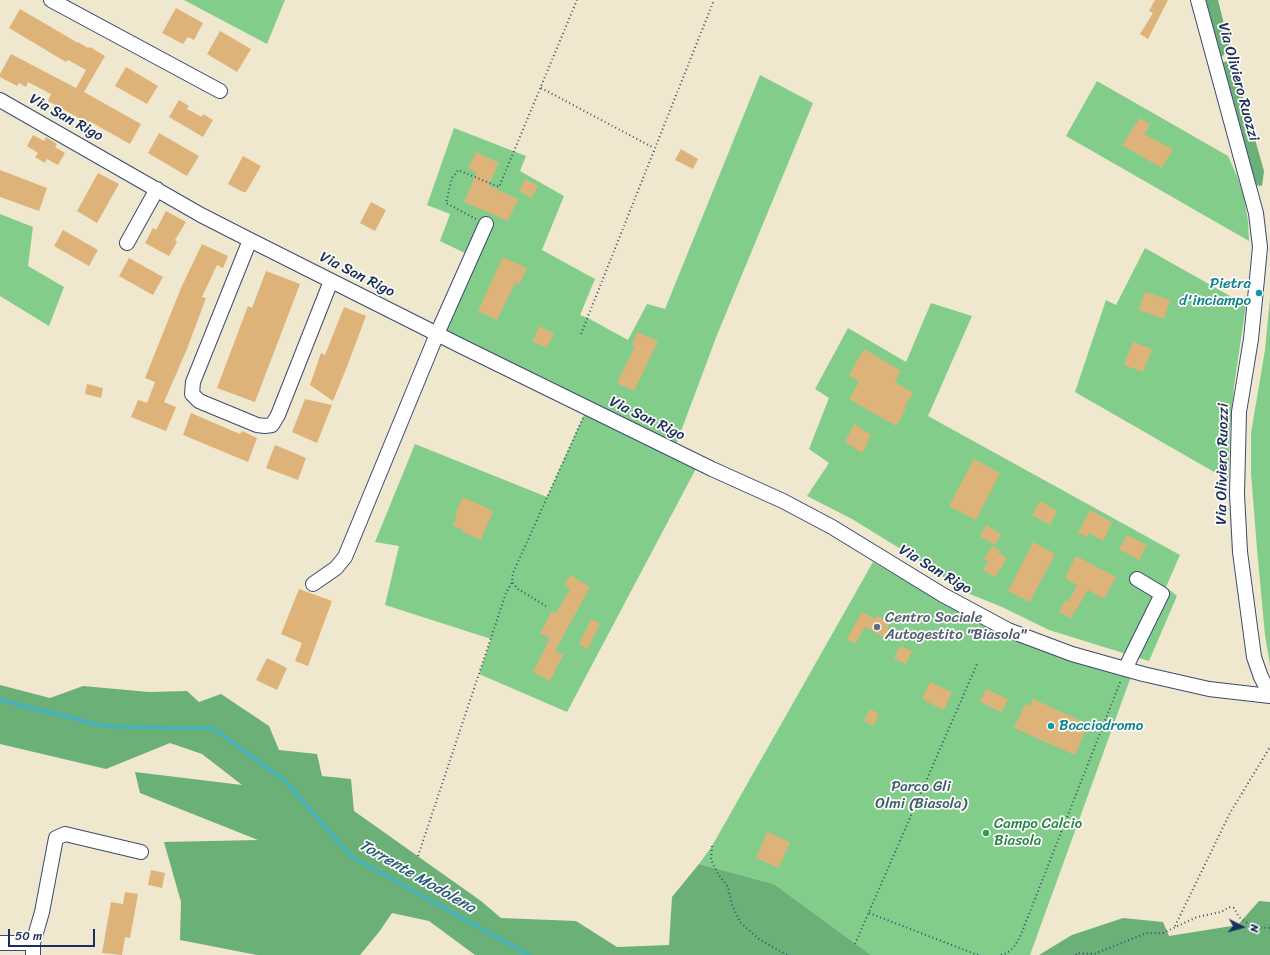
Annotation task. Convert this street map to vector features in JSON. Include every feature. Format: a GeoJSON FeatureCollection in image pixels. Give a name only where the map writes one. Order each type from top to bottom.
{"type":"FeatureCollection","features":[{"type":"Feature","properties":{"kind":"street"},"geometry":{"type":"LineString","coordinates":[[51,0],[220,91]]}},
{"type":"Feature","properties":{"kind":"street","name":"Via Oliviero Ruozzi"},"geometry":{"type":"LineString","coordinates":[[1198,0],[1256,213],[1260,247],[1251,339],[1239,412],[1237,494],[1240,552],[1254,658],[1270,695]]}},
{"type":"Feature","properties":{"kind":"street","name":"Via San Rigo"},"geometry":{"type":"LineString","coordinates":[[0,100],[201,214],[250,240],[587,408],[810,515],[839,531],[943,595],[1008,630],[1072,654],[1143,674],[1209,688],[1270,695]]}},
{"type":"Feature","properties":{"kind":"street"},"geometry":{"type":"LineString","coordinates":[[127,243],[157,188]]}},
{"type":"Feature","properties":{"kind":"street"},"geometry":{"type":"LineString","coordinates":[[313,584],[336,568],[345,557],[437,334],[486,224]]}},
{"type":"Feature","properties":{"kind":"street"},"geometry":{"type":"LineString","coordinates":[[250,240],[220,311],[193,382],[192,394],[199,401],[257,425],[272,425],[278,415],[331,281]]}},
{"type":"Feature","properties":{"kind":"street"},"geometry":{"type":"LineString","coordinates":[[1125,669],[1162,594],[1137,579]]}},
{"type":"Feature","properties":{"kind":"street"},"geometry":{"type":"LineString","coordinates":[[0,943],[33,949],[42,912],[56,838],[65,834],[141,852]]}},
{"type":"Feature","properties":{"kind":"path"},"geometry":{"type":"LineString","coordinates":[[486,224],[446,203],[452,178],[458,170],[499,187],[577,0]]}},
{"type":"Feature","properties":{"kind":"path"},"geometry":{"type":"LineString","coordinates":[[581,334],[714,0]]}},
{"type":"Feature","properties":{"kind":"path"},"geometry":{"type":"LineString","coordinates":[[540,88],[654,148]]}},
{"type":"Feature","properties":{"kind":"path"},"geometry":{"type":"LineString","coordinates":[[418,856],[506,593],[512,582],[513,573],[587,408]]}},
{"type":"Feature","properties":{"kind":"path"},"geometry":{"type":"LineString","coordinates":[[512,582],[518,589],[546,606]]}},
{"type":"Feature","properties":{"kind":"path"},"geometry":{"type":"LineString","coordinates":[[855,944],[977,664]]}},
{"type":"Feature","properties":{"kind":"path"},"geometry":{"type":"LineString","coordinates":[[1002,955],[1008,953],[1014,947],[1020,937],[1125,669]]}},
{"type":"Feature","properties":{"kind":"path"},"geometry":{"type":"LineString","coordinates":[[1175,927],[1230,813],[1270,747]]}},
{"type":"Feature","properties":{"kind":"path"},"geometry":{"type":"LineString","coordinates":[[712,846],[711,860],[718,874],[728,887],[732,905],[740,922],[760,939],[787,955]]}},
{"type":"Feature","properties":{"kind":"path"},"geometry":{"type":"LineString","coordinates":[[1076,955],[1077,953],[1094,954],[1099,950],[1147,933],[1163,933],[1197,917],[1221,912],[1229,907],[1234,908],[1239,918],[1254,927],[1270,928]]}},
{"type":"Feature","properties":{"kind":"path"},"geometry":{"type":"LineString","coordinates":[[869,912],[980,955]]}},
{"type":"Feature","properties":{"kind":"green space"},"geometry":{"type":"Polygon","coordinates":[[[184,0],[285,0],[267,44],[184,0]]]}},
{"type":"Feature","properties":{"kind":"green space"},"geometry":{"type":"Polygon","coordinates":[[[1196,0],[1218,0],[1230,48],[1216,63],[1238,60],[1237,76],[1264,171],[1262,186],[1248,184],[1196,0]]]}},
{"type":"Feature","properties":{"kind":"green space"},"geometry":{"type":"Polygon","coordinates":[[[760,75],[813,103],[717,335],[674,450],[699,463],[567,712],[479,674],[491,639],[385,605],[399,546],[375,542],[415,444],[547,497],[587,408],[437,334],[471,256],[440,241],[450,214],[427,205],[454,128],[526,156],[520,171],[564,196],[542,250],[595,279],[580,315],[628,340],[647,304],[665,309],[760,75]]]}},
{"type":"Feature","properties":{"kind":"green space"},"geometry":{"type":"Polygon","coordinates":[[[1097,81],[1228,156],[1244,197],[1248,221],[1249,241],[1066,136],[1097,81]]]}},
{"type":"Feature","properties":{"kind":"green space"},"geometry":{"type":"Polygon","coordinates":[[[0,214],[33,227],[28,266],[64,287],[49,326],[0,296],[0,214]]]}},
{"type":"Feature","properties":{"kind":"green space"},"geometry":{"type":"Polygon","coordinates":[[[1145,248],[1246,305],[1234,386],[1228,480],[1075,392],[1106,300],[1116,305],[1145,248]]]}},
{"type":"Feature","properties":{"kind":"green space"},"geometry":{"type":"Polygon","coordinates":[[[1270,298],[1270,665],[1265,635],[1257,549],[1251,473],[1251,433],[1265,350],[1270,298]]]}},
{"type":"Feature","properties":{"kind":"green space"},"geometry":{"type":"Polygon","coordinates":[[[931,303],[972,316],[928,416],[1180,555],[1166,587],[1177,596],[1149,661],[1049,630],[1002,607],[965,592],[917,559],[852,519],[807,496],[829,463],[809,449],[829,398],[815,389],[848,328],[906,362],[931,303]]]}},
{"type":"Feature","properties":{"kind":"green space","name":"Parco Gli Olmi (Biasola)"},"geometry":{"type":"Polygon","coordinates":[[[873,562],[1000,635],[1003,628],[1133,671],[1030,955],[871,955],[774,884],[699,864],[712,846],[873,562]]]}},
{"type":"Feature","properties":{"kind":"green space"},"geometry":{"type":"Polygon","coordinates":[[[0,685],[50,698],[83,686],[149,692],[187,691],[199,702],[221,694],[269,726],[279,750],[317,754],[322,776],[351,779],[354,811],[481,901],[501,918],[576,921],[617,947],[669,945],[672,897],[699,864],[774,884],[871,955],[475,955],[429,921],[392,913],[360,955],[257,955],[180,940],[181,902],[164,842],[258,840],[140,793],[135,772],[242,785],[202,754],[170,743],[106,769],[0,744],[0,685]]]}},
{"type":"Feature","properties":{"kind":"green space"},"geometry":{"type":"Polygon","coordinates":[[[1259,901],[1270,902],[1270,955],[1039,955],[1072,935],[1123,918],[1163,922],[1169,936],[1238,925],[1259,901]]]}},
{"type":"Feature","properties":{"kind":"building"},"geometry":{"type":"Polygon","coordinates":[[[1155,0],[1168,0],[1148,39],[1140,34],[1153,13],[1149,11],[1155,0]]]}},
{"type":"Feature","properties":{"kind":"building"},"geometry":{"type":"Polygon","coordinates":[[[176,8],[203,23],[194,40],[188,37],[183,44],[162,33],[176,8]]]}},
{"type":"Feature","properties":{"kind":"building"},"geometry":{"type":"Polygon","coordinates":[[[20,9],[78,43],[88,48],[90,47],[105,56],[84,92],[141,124],[130,144],[89,121],[88,123],[48,101],[51,94],[28,82],[26,87],[19,83],[17,86],[0,77],[0,74],[11,54],[76,88],[86,70],[68,60],[66,62],[9,28],[20,9]]]}},
{"type":"Feature","properties":{"kind":"building"},"geometry":{"type":"Polygon","coordinates":[[[220,31],[251,49],[237,72],[207,54],[220,31]]]}},
{"type":"Feature","properties":{"kind":"building"},"geometry":{"type":"Polygon","coordinates":[[[126,67],[158,86],[147,104],[115,86],[126,67]]]}},
{"type":"Feature","properties":{"kind":"building"},"geometry":{"type":"Polygon","coordinates":[[[179,100],[189,106],[187,109],[202,117],[203,114],[213,120],[203,137],[169,117],[179,100]]]}},
{"type":"Feature","properties":{"kind":"building"},"geometry":{"type":"Polygon","coordinates":[[[1140,118],[1150,125],[1144,134],[1173,149],[1162,168],[1122,145],[1140,118]]]}},
{"type":"Feature","properties":{"kind":"building"},"geometry":{"type":"Polygon","coordinates":[[[159,133],[199,156],[187,176],[148,153],[159,133]]]}},
{"type":"Feature","properties":{"kind":"building"},"geometry":{"type":"Polygon","coordinates":[[[33,135],[44,141],[46,137],[57,144],[55,147],[65,153],[58,165],[47,159],[45,163],[35,157],[38,153],[27,146],[33,135]]]}},
{"type":"Feature","properties":{"kind":"building"},"geometry":{"type":"Polygon","coordinates":[[[681,149],[698,159],[693,169],[675,160],[681,149]]]}},
{"type":"Feature","properties":{"kind":"building"},"geometry":{"type":"Polygon","coordinates":[[[476,152],[499,163],[488,185],[518,199],[508,221],[464,202],[477,172],[468,168],[476,152]]]}},
{"type":"Feature","properties":{"kind":"building"},"geometry":{"type":"Polygon","coordinates":[[[243,156],[261,166],[246,192],[243,192],[228,184],[243,156]]]}},
{"type":"Feature","properties":{"kind":"building"},"geometry":{"type":"Polygon","coordinates":[[[0,170],[47,188],[39,211],[0,197],[0,170]]]}},
{"type":"Feature","properties":{"kind":"building"},"geometry":{"type":"Polygon","coordinates":[[[98,173],[119,184],[97,223],[77,211],[98,173]]]}},
{"type":"Feature","properties":{"kind":"building"},"geometry":{"type":"Polygon","coordinates":[[[525,179],[538,186],[531,198],[519,191],[525,179]]]}},
{"type":"Feature","properties":{"kind":"building"},"geometry":{"type":"Polygon","coordinates":[[[371,202],[386,210],[375,231],[360,223],[371,202]]]}},
{"type":"Feature","properties":{"kind":"building"},"geometry":{"type":"Polygon","coordinates":[[[166,211],[186,222],[175,240],[177,242],[169,256],[145,243],[153,228],[156,230],[166,211]]]}},
{"type":"Feature","properties":{"kind":"building"},"geometry":{"type":"Polygon","coordinates":[[[63,230],[98,250],[89,266],[54,246],[63,230]]]}},
{"type":"Feature","properties":{"kind":"building"},"geometry":{"type":"Polygon","coordinates":[[[202,244],[228,256],[223,268],[217,265],[202,297],[206,298],[187,349],[164,402],[176,407],[166,431],[131,417],[138,400],[147,403],[155,382],[145,378],[181,288],[202,244]]]}},
{"type":"Feature","properties":{"kind":"building"},"geometry":{"type":"Polygon","coordinates":[[[503,257],[527,268],[519,285],[515,283],[497,320],[478,311],[503,257]]]}},
{"type":"Feature","properties":{"kind":"building"},"geometry":{"type":"Polygon","coordinates":[[[129,258],[163,277],[153,295],[119,276],[129,258]]]}},
{"type":"Feature","properties":{"kind":"building"},"geometry":{"type":"Polygon","coordinates":[[[266,271],[300,284],[255,402],[217,388],[248,306],[252,308],[266,271]]]}},
{"type":"Feature","properties":{"kind":"building"},"geometry":{"type":"Polygon","coordinates":[[[1145,292],[1170,300],[1164,319],[1139,310],[1145,292]]]}},
{"type":"Feature","properties":{"kind":"building"},"geometry":{"type":"Polygon","coordinates":[[[344,307],[366,316],[333,401],[310,385],[321,353],[325,355],[344,307]]]}},
{"type":"Feature","properties":{"kind":"building"},"geometry":{"type":"Polygon","coordinates":[[[540,326],[554,334],[546,348],[532,341],[540,326]]]}},
{"type":"Feature","properties":{"kind":"building"},"geometry":{"type":"Polygon","coordinates":[[[637,332],[658,341],[634,391],[617,383],[635,346],[632,345],[637,332]]]}},
{"type":"Feature","properties":{"kind":"building"},"geometry":{"type":"Polygon","coordinates":[[[1133,342],[1152,349],[1143,372],[1124,365],[1133,342]]]}},
{"type":"Feature","properties":{"kind":"building"},"geometry":{"type":"Polygon","coordinates":[[[864,349],[901,371],[895,382],[913,393],[896,426],[849,399],[859,382],[849,375],[864,349]]]}},
{"type":"Feature","properties":{"kind":"building"},"geometry":{"type":"Polygon","coordinates":[[[87,384],[103,388],[101,398],[85,394],[87,384]]]}},
{"type":"Feature","properties":{"kind":"building"},"geometry":{"type":"Polygon","coordinates":[[[305,399],[332,405],[317,443],[292,432],[305,399]]]}},
{"type":"Feature","properties":{"kind":"building"},"geometry":{"type":"Polygon","coordinates":[[[191,413],[240,434],[242,431],[257,438],[248,462],[183,435],[191,413]]]}},
{"type":"Feature","properties":{"kind":"building"},"geometry":{"type":"Polygon","coordinates":[[[854,424],[871,435],[862,453],[845,442],[854,424]]]}},
{"type":"Feature","properties":{"kind":"building"},"geometry":{"type":"Polygon","coordinates":[[[275,445],[306,458],[298,480],[266,468],[275,445]]]}},
{"type":"Feature","properties":{"kind":"building"},"geometry":{"type":"Polygon","coordinates":[[[974,459],[1000,473],[976,520],[949,506],[974,459]]]}},
{"type":"Feature","properties":{"kind":"building"},"geometry":{"type":"Polygon","coordinates":[[[463,497],[493,511],[481,540],[461,531],[462,529],[453,526],[457,516],[455,515],[463,497]]]}},
{"type":"Feature","properties":{"kind":"building"},"geometry":{"type":"Polygon","coordinates":[[[1040,501],[1057,511],[1050,525],[1032,515],[1040,501]]]}},
{"type":"Feature","properties":{"kind":"building"},"geometry":{"type":"Polygon","coordinates":[[[1090,510],[1112,522],[1103,541],[1089,533],[1087,537],[1078,533],[1090,510]]]}},
{"type":"Feature","properties":{"kind":"building"},"geometry":{"type":"Polygon","coordinates":[[[986,525],[1001,534],[995,545],[980,536],[986,525]]]}},
{"type":"Feature","properties":{"kind":"building"},"geometry":{"type":"Polygon","coordinates":[[[1127,535],[1147,545],[1139,560],[1119,549],[1127,535]]]}},
{"type":"Feature","properties":{"kind":"building"},"geometry":{"type":"Polygon","coordinates":[[[1033,542],[1055,554],[1030,602],[1008,591],[1033,542]]]}},
{"type":"Feature","properties":{"kind":"building"},"geometry":{"type":"Polygon","coordinates":[[[992,546],[1000,550],[998,553],[1007,558],[995,577],[983,570],[988,561],[984,559],[992,546]]]}},
{"type":"Feature","properties":{"kind":"building"},"geometry":{"type":"Polygon","coordinates":[[[1076,556],[1116,577],[1104,599],[1088,590],[1071,618],[1059,612],[1065,600],[1068,602],[1077,585],[1065,578],[1076,556]]]}},
{"type":"Feature","properties":{"kind":"building"},"geometry":{"type":"Polygon","coordinates":[[[570,575],[590,587],[555,651],[563,655],[550,681],[533,672],[550,638],[540,633],[552,611],[556,613],[570,589],[564,585],[570,575]]]}},
{"type":"Feature","properties":{"kind":"building"},"geometry":{"type":"Polygon","coordinates":[[[299,589],[332,601],[308,666],[295,661],[302,643],[281,634],[299,589]]]}},
{"type":"Feature","properties":{"kind":"building","name":"Centro Sociale Autogestito \"Biasola\""},"geometry":{"type":"Polygon","coordinates":[[[862,612],[875,619],[877,616],[890,623],[887,628],[892,631],[887,639],[865,627],[855,644],[847,639],[862,612]]]}},
{"type":"Feature","properties":{"kind":"building"},"geometry":{"type":"Polygon","coordinates":[[[591,619],[600,623],[588,649],[579,644],[591,619]]]}},
{"type":"Feature","properties":{"kind":"building"},"geometry":{"type":"Polygon","coordinates":[[[900,646],[912,651],[906,664],[894,658],[900,646]]]}},
{"type":"Feature","properties":{"kind":"building"},"geometry":{"type":"Polygon","coordinates":[[[267,658],[287,668],[277,690],[256,680],[267,658]]]}},
{"type":"Feature","properties":{"kind":"building"},"geometry":{"type":"Polygon","coordinates":[[[930,682],[952,692],[944,710],[922,699],[930,682]]]}},
{"type":"Feature","properties":{"kind":"building"},"geometry":{"type":"Polygon","coordinates":[[[986,689],[1008,699],[1002,712],[980,702],[986,689]]]}},
{"type":"Feature","properties":{"kind":"building","name":"Bocciodromo"},"geometry":{"type":"Polygon","coordinates":[[[1033,699],[1088,724],[1075,755],[1014,728],[1025,704],[1030,706],[1033,699]]]}},
{"type":"Feature","properties":{"kind":"building"},"geometry":{"type":"Polygon","coordinates":[[[870,709],[879,714],[873,726],[864,721],[870,709]]]}},
{"type":"Feature","properties":{"kind":"building"},"geometry":{"type":"Polygon","coordinates":[[[767,832],[790,842],[779,868],[756,858],[767,832]]]}},
{"type":"Feature","properties":{"kind":"building"},"geometry":{"type":"Polygon","coordinates":[[[151,870],[165,873],[162,888],[148,885],[151,870]]]}},
{"type":"Feature","properties":{"kind":"building"},"geometry":{"type":"Polygon","coordinates":[[[125,892],[138,894],[130,938],[125,937],[122,955],[102,953],[111,902],[123,904],[125,892]]]}},
{"type":"Feature","properties":{"kind":"waterway","name":"Torrente Modolena"},"geometry":{"type":"LineString","coordinates":[[0,700],[100,725],[122,727],[213,728],[284,780],[352,857],[529,955]]}},
{"type":"Feature","properties":{"kind":"place","name":"Pietra d'inciampo"},"geometry":{"type":"Point","coordinates":[1259,293]}},
{"type":"Feature","properties":{"kind":"place","name":"Centro Sociale Autogestito \"Biasola\""},"geometry":{"type":"Point","coordinates":[877,627]}},
{"type":"Feature","properties":{"kind":"place","name":"Bocciodromo"},"geometry":{"type":"Point","coordinates":[1051,726]}},
{"type":"Feature","properties":{"kind":"place","name":"Campo Calcio Biasola"},"geometry":{"type":"Point","coordinates":[986,833]}}]}
